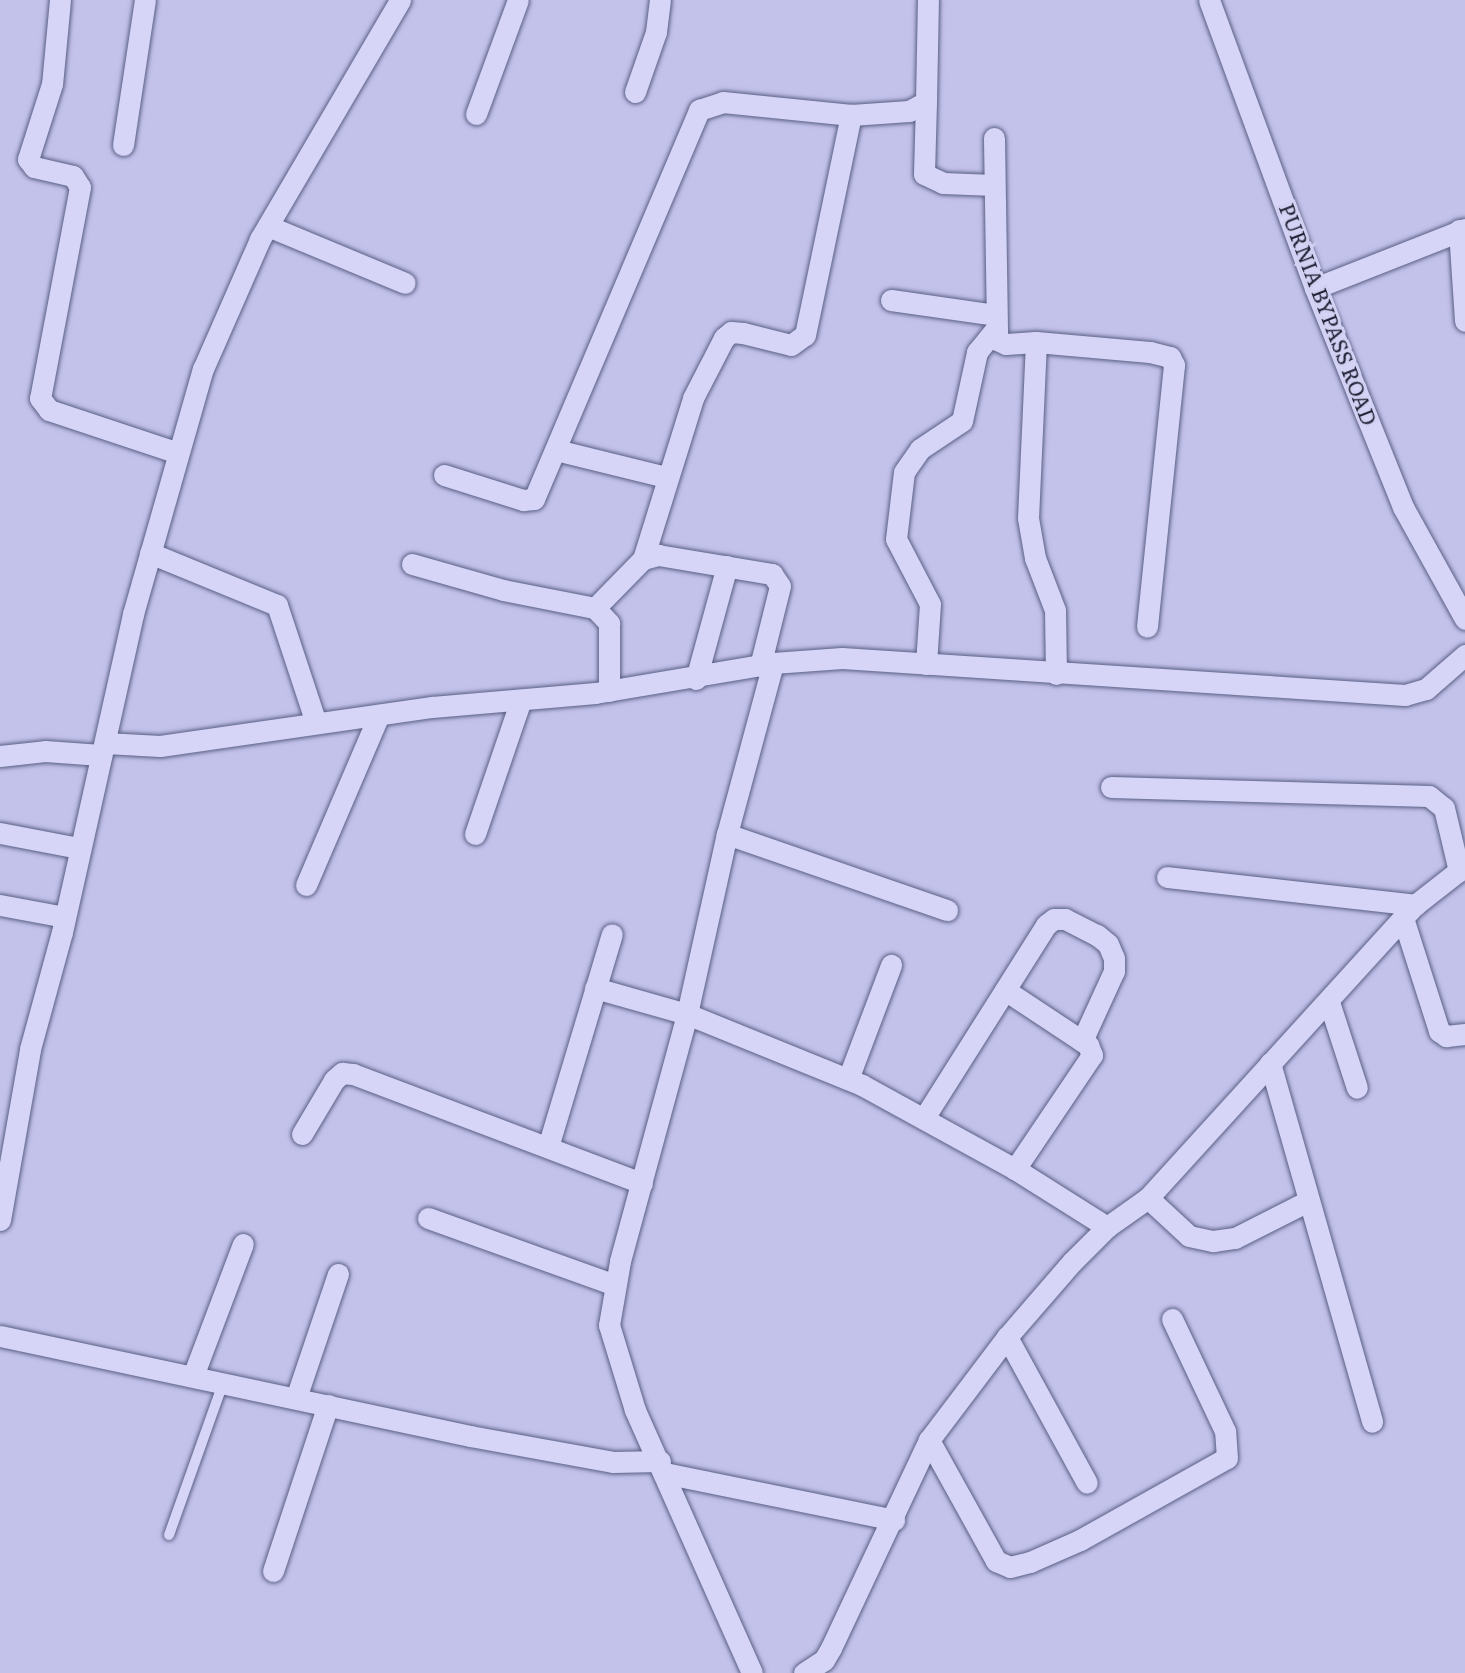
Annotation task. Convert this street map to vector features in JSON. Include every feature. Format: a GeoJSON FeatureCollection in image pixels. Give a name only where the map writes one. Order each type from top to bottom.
{"type":"FeatureCollection","features":[{"type":"Feature","properties":{"kind":"street"},"geometry":{"type":"LineString","coordinates":[[60,0],[52,84],[28,159],[34,167],[73,176],[80,187],[40,398],[49,410],[178,453]]}},
{"type":"Feature","properties":{"kind":"street"},"geometry":{"type":"LineString","coordinates":[[122,145],[145,0]]}},
{"type":"Feature","properties":{"kind":"street"},"geometry":{"type":"LineString","coordinates":[[0,1220],[10,1108],[30,1049],[65,917],[150,553],[203,369],[268,226],[400,0]]}},
{"type":"Feature","properties":{"kind":"street"},"geometry":{"type":"LineString","coordinates":[[476,114],[518,0]]}},
{"type":"Feature","properties":{"kind":"street"},"geometry":{"type":"LineString","coordinates":[[635,92],[656,32],[660,0]]}},
{"type":"Feature","properties":{"kind":"street"},"geometry":{"type":"LineString","coordinates":[[928,0],[924,174],[943,183],[994,184]]}},
{"type":"Feature","properties":{"kind":"street","name":"PURNIA BYPASS ROAD"},"geometry":{"type":"LineString","coordinates":[[1209,0],[1315,288],[1416,538],[1465,619]]}},
{"type":"Feature","properties":{"kind":"street"},"geometry":{"type":"LineString","coordinates":[[444,475],[529,500],[541,489],[699,110],[731,102],[851,115],[909,111],[926,102]]}},
{"type":"Feature","properties":{"kind":"street"},"geometry":{"type":"LineString","coordinates":[[595,608],[643,559],[692,398],[724,338],[731,332],[743,333],[791,345],[805,335],[851,115]]}},
{"type":"Feature","properties":{"kind":"street"},"geometry":{"type":"LineString","coordinates":[[994,138],[997,340],[1006,344],[1036,342],[1150,352],[1170,357],[1174,365],[1147,627]]}},
{"type":"Feature","properties":{"kind":"street"},"geometry":{"type":"LineString","coordinates":[[268,226],[405,283]]}},
{"type":"Feature","properties":{"kind":"street"},"geometry":{"type":"LineString","coordinates":[[1315,288],[1462,230],[1465,321]]}},
{"type":"Feature","properties":{"kind":"street"},"geometry":{"type":"LineString","coordinates":[[891,300],[995,323]]}},
{"type":"Feature","properties":{"kind":"street"},"geometry":{"type":"LineString","coordinates":[[926,664],[930,604],[896,539],[904,472],[920,449],[962,421],[977,352],[995,323]]}},
{"type":"Feature","properties":{"kind":"street"},"geometry":{"type":"LineString","coordinates":[[1036,342],[1028,517],[1035,558],[1055,610],[1056,674]]}},
{"type":"Feature","properties":{"kind":"street"},"geometry":{"type":"LineString","coordinates":[[556,450],[666,477]]}},
{"type":"Feature","properties":{"kind":"street"},"geometry":{"type":"LineString","coordinates":[[150,553],[277,605],[316,723]]}},
{"type":"Feature","properties":{"kind":"street"},"geometry":{"type":"LineString","coordinates":[[643,559],[668,555],[778,578],[766,664],[687,1014],[615,1284],[609,1325],[635,1410],[752,1673]]}},
{"type":"Feature","properties":{"kind":"street"},"geometry":{"type":"LineString","coordinates":[[412,564],[503,590],[595,608],[609,623],[609,691]]}},
{"type":"Feature","properties":{"kind":"street"},"geometry":{"type":"LineString","coordinates":[[696,678],[727,566]]}},
{"type":"Feature","properties":{"kind":"street"},"geometry":{"type":"LineString","coordinates":[[0,756],[45,751],[160,746],[379,715],[609,691],[766,664],[842,658],[1405,695],[1426,689],[1465,655]]}},
{"type":"Feature","properties":{"kind":"street"},"geometry":{"type":"LineString","coordinates":[[475,834],[521,700]]}},
{"type":"Feature","properties":{"kind":"street"},"geometry":{"type":"LineString","coordinates":[[306,885],[379,715]]}},
{"type":"Feature","properties":{"kind":"street"},"geometry":{"type":"LineString","coordinates":[[804,1673],[824,1660],[831,1648],[894,1520],[929,1440],[1007,1337],[1107,1227],[1148,1198],[1409,912],[1462,869],[1444,808],[1429,796],[1111,787]]}},
{"type":"Feature","properties":{"kind":"street"},"geometry":{"type":"LineString","coordinates":[[0,833],[79,848]]}},
{"type":"Feature","properties":{"kind":"street"},"geometry":{"type":"LineString","coordinates":[[727,834],[947,911]]}},
{"type":"Feature","properties":{"kind":"street"},"geometry":{"type":"LineString","coordinates":[[1167,877],[1409,912]]}},
{"type":"Feature","properties":{"kind":"street"},"geometry":{"type":"LineString","coordinates":[[0,905],[65,917]]}},
{"type":"Feature","properties":{"kind":"street"},"geometry":{"type":"LineString","coordinates":[[1409,912],[1438,1031],[1446,1036],[1465,1034]]}},
{"type":"Feature","properties":{"kind":"street"},"geometry":{"type":"LineString","coordinates":[[924,1118],[1005,990],[1054,919],[1065,919],[1108,944],[1114,971],[1082,1041]]}},
{"type":"Feature","properties":{"kind":"street"},"geometry":{"type":"LineString","coordinates":[[548,1147],[612,934]]}},
{"type":"Feature","properties":{"kind":"street"},"geometry":{"type":"LineString","coordinates":[[848,1079],[891,965]]}},
{"type":"Feature","properties":{"kind":"street"},"geometry":{"type":"LineString","coordinates":[[595,988],[687,1014],[848,1079],[1015,1169],[1107,1227]]}},
{"type":"Feature","properties":{"kind":"street"},"geometry":{"type":"LineString","coordinates":[[1005,990],[1088,1045],[1089,1062],[1015,1169]]}},
{"type":"Feature","properties":{"kind":"street"},"geometry":{"type":"LineString","coordinates":[[1329,1002],[1357,1088]]}},
{"type":"Feature","properties":{"kind":"street"},"geometry":{"type":"LineString","coordinates":[[1270,1063],[1307,1202],[1345,1316],[1372,1422]]}},
{"type":"Feature","properties":{"kind":"street"},"geometry":{"type":"LineString","coordinates":[[302,1134],[342,1073],[369,1077],[642,1183]]}},
{"type":"Feature","properties":{"kind":"street"},"geometry":{"type":"LineString","coordinates":[[1148,1198],[1189,1236],[1213,1241],[1235,1238],[1307,1202]]}},
{"type":"Feature","properties":{"kind":"street"},"geometry":{"type":"LineString","coordinates":[[428,1218],[615,1284]]}},
{"type":"Feature","properties":{"kind":"street"},"geometry":{"type":"LineString","coordinates":[[193,1376],[243,1244]]}},
{"type":"Feature","properties":{"kind":"street"},"geometry":{"type":"LineString","coordinates":[[296,1398],[338,1274]]}},
{"type":"Feature","properties":{"kind":"street"},"geometry":{"type":"LineString","coordinates":[[929,1440],[996,1561],[1010,1567],[1030,1562],[1080,1540],[1227,1458],[1225,1432],[1172,1319]]}},
{"type":"Feature","properties":{"kind":"street"},"geometry":{"type":"LineString","coordinates":[[0,1336],[613,1462],[662,1467],[894,1520]]}},
{"type":"Feature","properties":{"kind":"street"},"geometry":{"type":"LineString","coordinates":[[1007,1337],[1087,1483]]}},
{"type":"Feature","properties":{"kind":"street"},"geometry":{"type":"LineString","coordinates":[[272,1571],[328,1405]]}},
{"type":"Feature","properties":{"kind":"lane"},"geometry":{"type":"LineString","coordinates":[[169,1535],[223,1383]]}}]}
